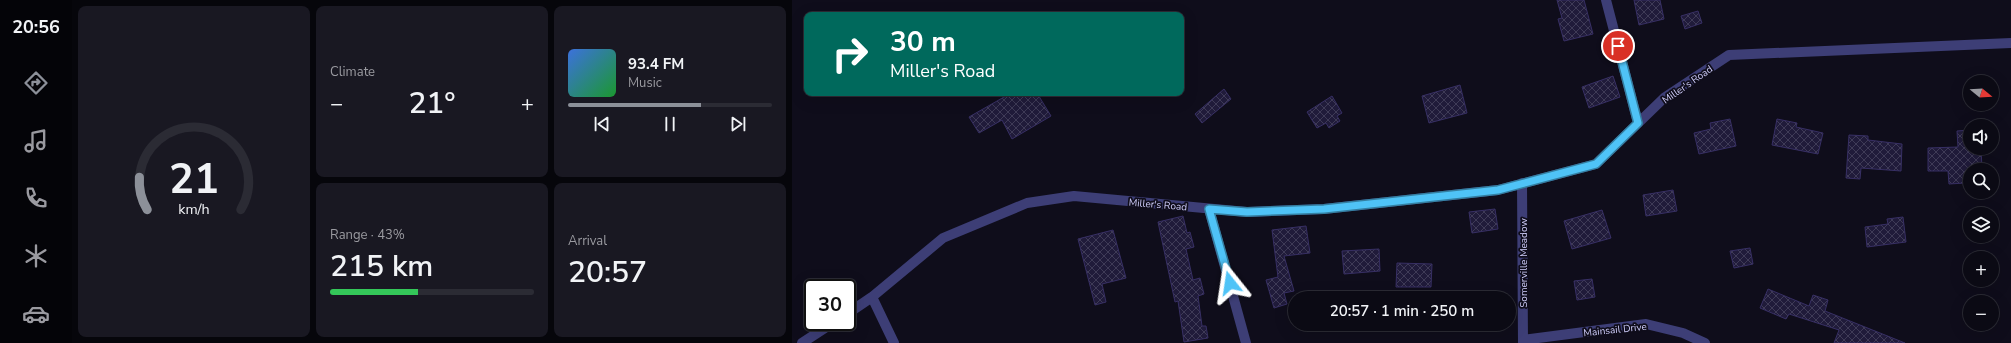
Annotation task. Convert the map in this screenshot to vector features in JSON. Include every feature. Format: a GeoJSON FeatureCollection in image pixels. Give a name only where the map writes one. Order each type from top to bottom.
{"type":"FeatureCollection","features":[{"type":"Feature","properties":{"kind":"street"},"geometry":{"type":"LineString","coordinates":[[1606,0],[1638,123]]}},
{"type":"Feature","properties":{"kind":"street","name":"Miller's Road"},"geometry":{"type":"LineString","coordinates":[[856,308],[872,297],[943,238],[1027,203],[1074,196],[1247,212],[1324,209],[1498,190],[1596,164],[1664,98],[1729,55],[2011,43]]}},
{"type":"Feature","properties":{"kind":"street","name":"Somerville Meadow"},"geometry":{"type":"LineString","coordinates":[[1522,183],[1523,342]]}},
{"type":"Feature","properties":{"kind":"street"},"geometry":{"type":"LineString","coordinates":[[1209,209],[1246,343]]}},
{"type":"Feature","properties":{"kind":"street"},"geometry":{"type":"LineString","coordinates":[[872,297],[894,343]]}},
{"type":"Feature","properties":{"kind":"street","name":"Mainsail Drive"},"geometry":{"type":"LineString","coordinates":[[1523,342],[1646,324],[1683,333],[1705,343]]}},
{"type":"Feature","properties":{"kind":"street"},"geometry":{"type":"LineString","coordinates":[[802,343],[820,331]]}},
{"type":"Feature","properties":{"kind":"building"},"geometry":{"type":"Polygon","coordinates":[[[1557,0],[1584,0],[1593,34],[1564,41],[1558,19],[1562,18],[1557,0]]]}},
{"type":"Feature","properties":{"kind":"building"},"geometry":{"type":"Polygon","coordinates":[[[1634,0],[1660,0],[1664,19],[1639,25],[1634,0]]]}},
{"type":"Feature","properties":{"kind":"building"},"geometry":{"type":"Polygon","coordinates":[[[1698,11],[1702,23],[1685,29],[1681,16],[1698,11]]]}},
{"type":"Feature","properties":{"kind":"building"},"geometry":{"type":"Polygon","coordinates":[[[1613,76],[1620,97],[1589,108],[1582,87],[1613,76]]]}},
{"type":"Feature","properties":{"kind":"building"},"geometry":{"type":"Polygon","coordinates":[[[1460,85],[1467,113],[1429,123],[1422,96],[1460,85]]]}},
{"type":"Feature","properties":{"kind":"building"},"geometry":{"type":"Polygon","coordinates":[[[1224,89],[1231,99],[1202,123],[1195,114],[1224,89]]]}},
{"type":"Feature","properties":{"kind":"building"},"geometry":{"type":"Polygon","coordinates":[[[1006,96],[1039,96],[1051,116],[1012,139],[1002,120],[979,133],[969,117],[1006,96]]]}},
{"type":"Feature","properties":{"kind":"building"},"geometry":{"type":"Polygon","coordinates":[[[1332,96],[1342,113],[1337,116],[1340,121],[1329,128],[1326,123],[1317,128],[1307,112],[1332,96]]]}},
{"type":"Feature","properties":{"kind":"building"},"geometry":{"type":"Polygon","coordinates":[[[1730,119],[1736,146],[1699,154],[1694,133],[1711,129],[1710,123],[1730,119]]]}},
{"type":"Feature","properties":{"kind":"building"},"geometry":{"type":"Polygon","coordinates":[[[1777,119],[1797,123],[1796,127],[1823,133],[1818,154],[1772,145],[1777,119]]]}},
{"type":"Feature","properties":{"kind":"building"},"geometry":{"type":"Polygon","coordinates":[[[1957,131],[1963,131],[1963,155],[1981,155],[1982,163],[1963,163],[1963,183],[1949,184],[1948,171],[1928,171],[1928,148],[1958,147],[1957,131]]]}},
{"type":"Feature","properties":{"kind":"building"},"geometry":{"type":"Polygon","coordinates":[[[1849,135],[1868,136],[1868,140],[1902,144],[1901,171],[1861,168],[1860,179],[1846,178],[1849,135]]]}},
{"type":"Feature","properties":{"kind":"building"},"geometry":{"type":"Polygon","coordinates":[[[1673,190],[1677,211],[1646,216],[1643,195],[1673,190]]]}},
{"type":"Feature","properties":{"kind":"building"},"geometry":{"type":"Polygon","coordinates":[[[1495,209],[1498,229],[1472,233],[1469,212],[1495,209]]]}},
{"type":"Feature","properties":{"kind":"building"},"geometry":{"type":"Polygon","coordinates":[[[1602,210],[1611,238],[1572,249],[1564,221],[1602,210]]]}},
{"type":"Feature","properties":{"kind":"building"},"geometry":{"type":"Polygon","coordinates":[[[1183,216],[1187,233],[1190,232],[1194,247],[1186,249],[1193,280],[1200,278],[1204,294],[1198,296],[1202,326],[1206,326],[1208,338],[1184,342],[1178,301],[1175,302],[1158,222],[1183,216]]]}},
{"type":"Feature","properties":{"kind":"building"},"geometry":{"type":"Polygon","coordinates":[[[1903,217],[1906,242],[1867,247],[1865,227],[1888,224],[1887,219],[1903,217]]]}},
{"type":"Feature","properties":{"kind":"building"},"geometry":{"type":"Polygon","coordinates":[[[1306,226],[1310,253],[1284,256],[1294,291],[1284,293],[1287,304],[1274,308],[1266,280],[1278,277],[1272,230],[1306,226]]]}},
{"type":"Feature","properties":{"kind":"building"},"geometry":{"type":"Polygon","coordinates":[[[1113,230],[1126,278],[1102,284],[1106,302],[1095,305],[1078,239],[1113,230]]]}},
{"type":"Feature","properties":{"kind":"building"},"geometry":{"type":"Polygon","coordinates":[[[1750,248],[1753,264],[1734,268],[1730,251],[1750,248]]]}},
{"type":"Feature","properties":{"kind":"building"},"geometry":{"type":"Polygon","coordinates":[[[1379,249],[1380,271],[1344,274],[1342,251],[1379,249]]]}},
{"type":"Feature","properties":{"kind":"building"},"geometry":{"type":"Polygon","coordinates":[[[1397,263],[1432,264],[1431,287],[1396,287],[1397,263]]]}},
{"type":"Feature","properties":{"kind":"building"},"geometry":{"type":"Polygon","coordinates":[[[1592,279],[1595,297],[1577,300],[1574,281],[1592,279]]]}},
{"type":"Feature","properties":{"kind":"building"},"geometry":{"type":"Polygon","coordinates":[[[1768,289],[1809,306],[1813,295],[1828,300],[1825,311],[1905,343],[1834,343],[1839,330],[1789,314],[1786,319],[1760,308],[1768,289]]]}},
{"type":"Feature","properties":{"kind":"route"},"geometry":{"type":"LineString","coordinates":[[1230,283],[1209,209],[1247,212],[1324,209],[1498,190],[1596,164],[1638,123],[1618,46]]}}]}
